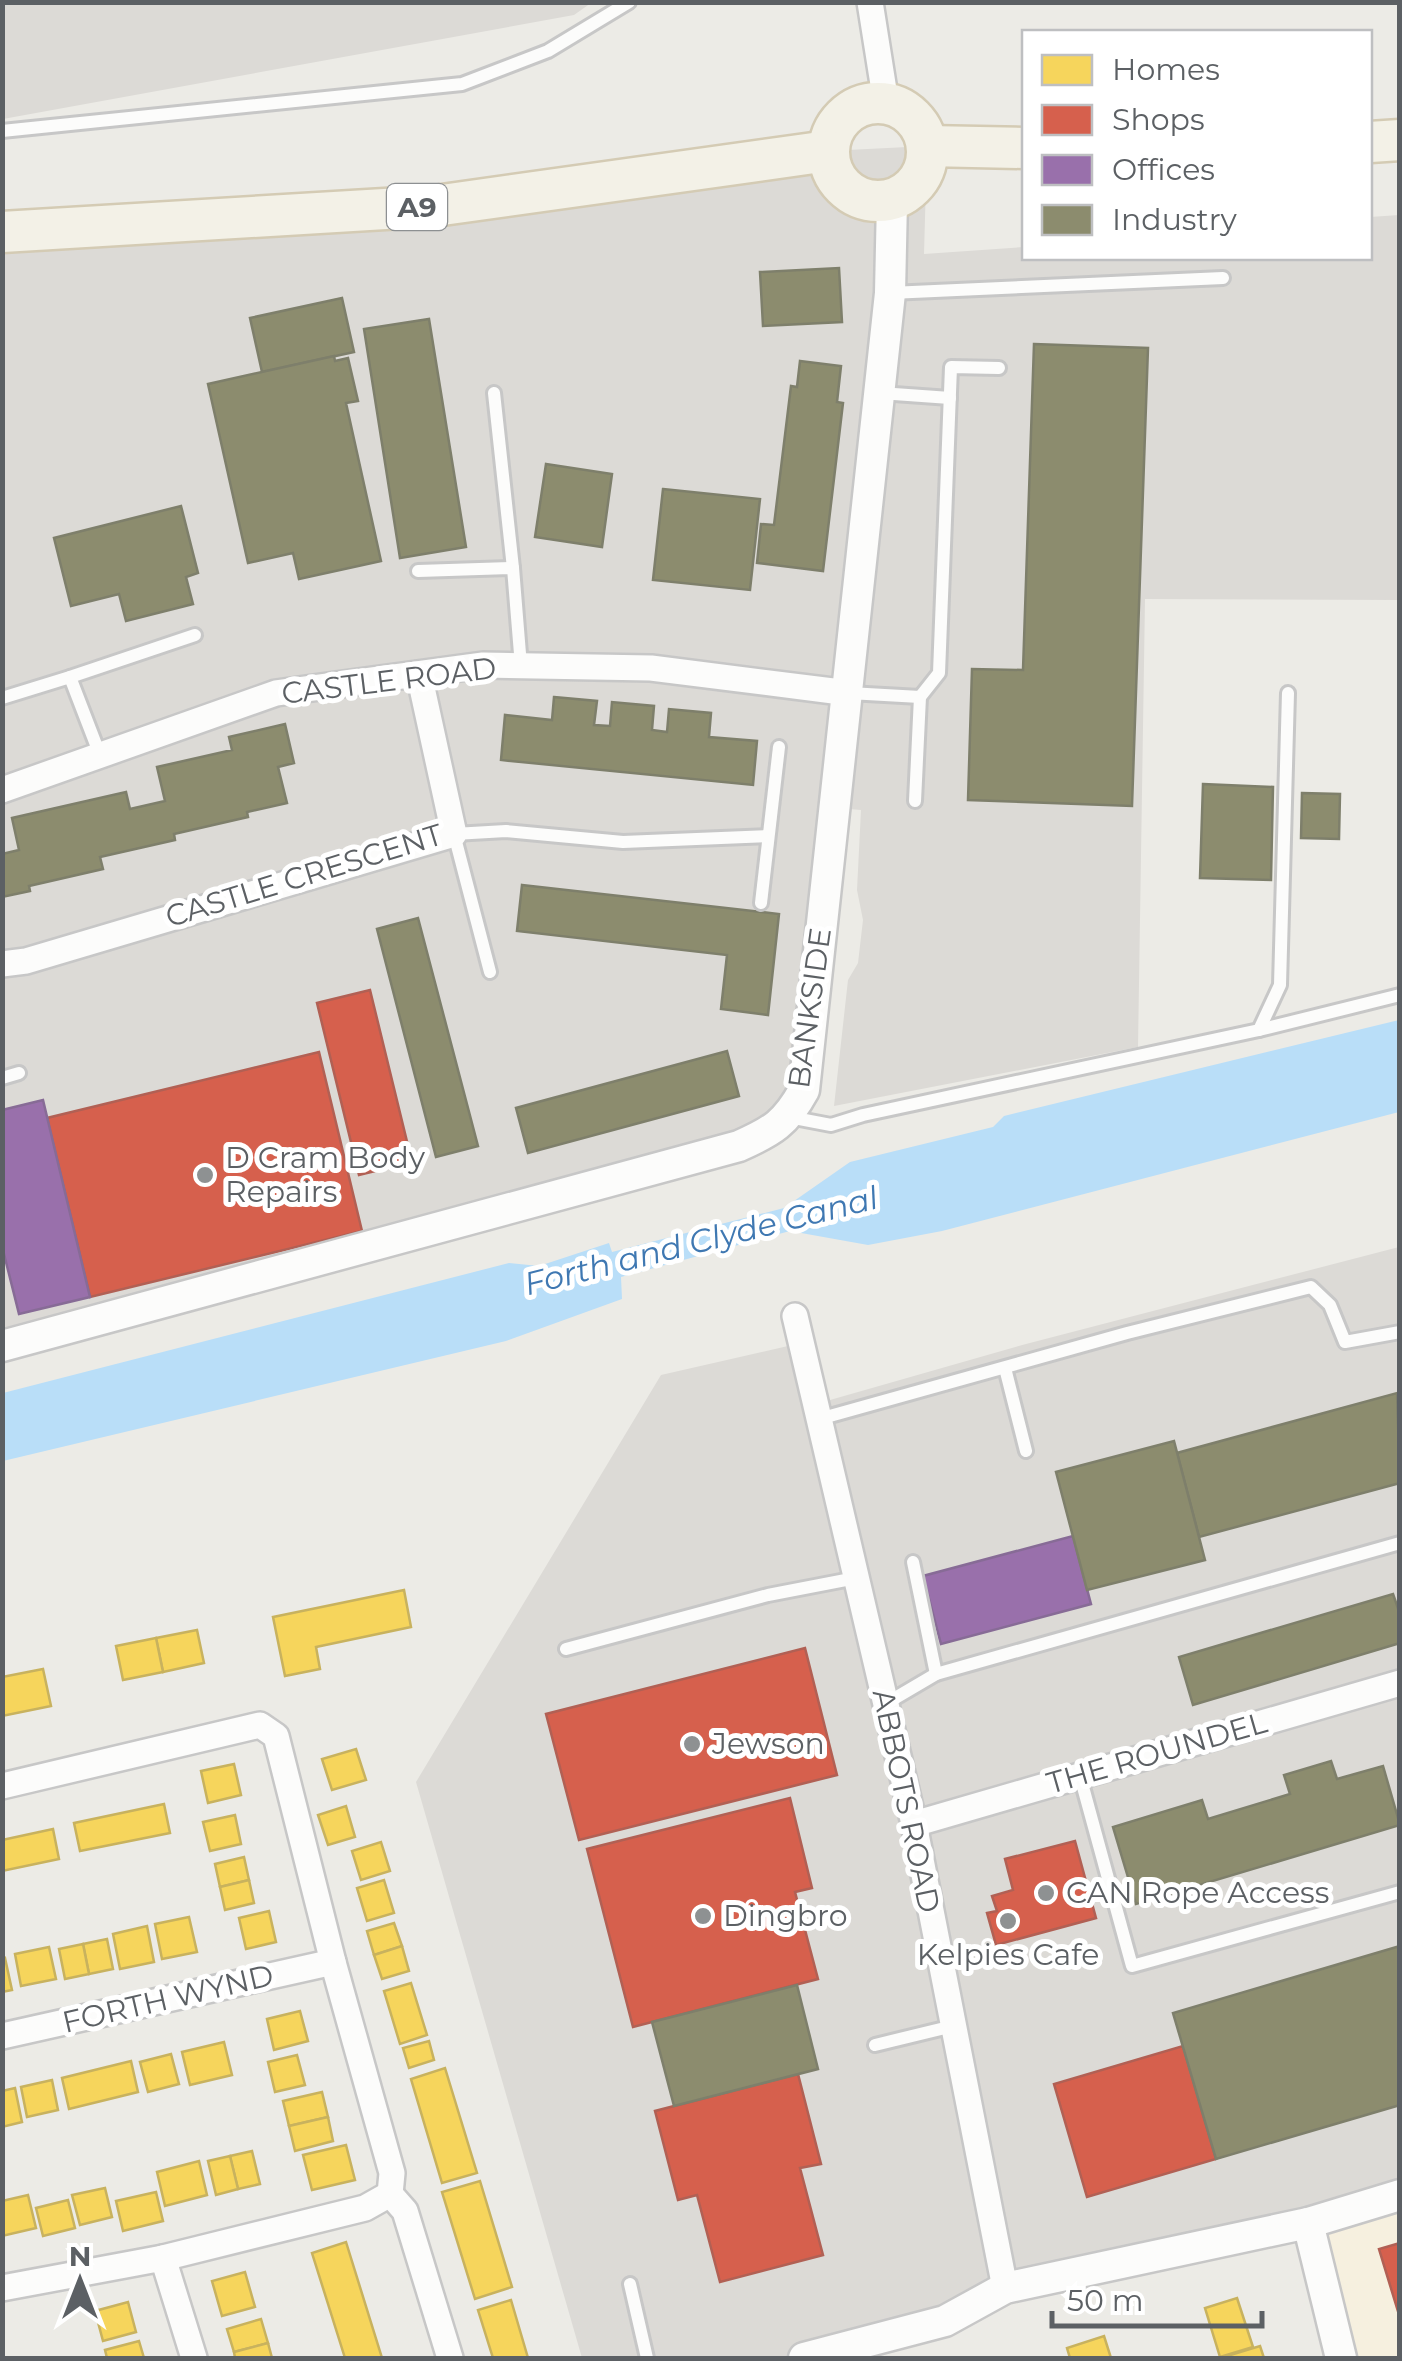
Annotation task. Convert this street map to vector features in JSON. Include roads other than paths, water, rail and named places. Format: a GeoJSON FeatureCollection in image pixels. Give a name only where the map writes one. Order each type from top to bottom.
{"type":"FeatureCollection","features":[{"type":"Feature","properties":{"kind":"main road"},"geometry":{"type":"LineString","coordinates":[[886,103],[902,108],[915,119],[927,146],[926,163],[920,179],[908,192],[892,200],[874,202],[856,197],[841,186],[831,170],[828,151],[831,134],[852,108],[886,103]]}},
{"type":"Feature","properties":{"kind":"main road"},"geometry":{"type":"LineString","coordinates":[[1372,142],[1400,140]]}},
{"type":"Feature","properties":{"kind":"main road"},"geometry":{"type":"LineString","coordinates":[[927,146],[1022,148]]}},
{"type":"Feature","properties":{"kind":"main road","name":"A9"},"geometry":{"type":"LineString","coordinates":[[2,232],[436,206],[828,151]]}},
{"type":"Feature","properties":{"kind":"street"},"geometry":{"type":"LineString","coordinates":[[870,2],[886,103]]}},
{"type":"Feature","properties":{"kind":"street","name":"BANKSIDE"},"geometry":{"type":"LineString","coordinates":[[2,1346],[740,1146],[768,1134],[789,1117],[804,1090],[849,693],[890,293],[892,200]]}},
{"type":"Feature","properties":{"kind":"street","name":"CASTLE ROAD"},"geometry":{"type":"LineString","coordinates":[[2,790],[276,693],[483,665],[650,668],[849,693]]}},
{"type":"Feature","properties":{"kind":"street","name":"CASTLE CRESCENT"},"geometry":{"type":"LineString","coordinates":[[2,964],[454,834],[419,674]]}},
{"type":"Feature","properties":{"kind":"street","name":"ABBOTS ROAD"},"geometry":{"type":"LineString","coordinates":[[795,1316],[914,1824],[1005,2288]]}},
{"type":"Feature","properties":{"kind":"street","name":"THE ROUNDEL"},"geometry":{"type":"LineString","coordinates":[[914,1824],[1400,1683]]}},
{"type":"Feature","properties":{"kind":"street"},"geometry":{"type":"LineString","coordinates":[[2,1786],[260,1725],[276,1736],[392,2173],[390,2194],[405,2211],[450,2358]]}},
{"type":"Feature","properties":{"kind":"street","name":"FORTH WYND"},"geometry":{"type":"LineString","coordinates":[[2,2036],[334,1962]]}},
{"type":"Feature","properties":{"kind":"street"},"geometry":{"type":"LineString","coordinates":[[2,2288],[163,2258],[364,2208],[390,2194]]}},
{"type":"Feature","properties":{"kind":"street"},"geometry":{"type":"LineString","coordinates":[[804,2358],[946,2321],[1005,2288],[1308,2223],[1400,2195]]}},
{"type":"Feature","properties":{"kind":"street"},"geometry":{"type":"LineString","coordinates":[[1308,2223],[1342,2358]]}},
{"type":"Feature","properties":{"kind":"street"},"geometry":{"type":"LineString","coordinates":[[163,2258],[194,2358]]}},
{"type":"Feature","properties":{"kind":"lane"},"geometry":{"type":"LineString","coordinates":[[2,130],[462,84],[548,51],[629,2]]}},
{"type":"Feature","properties":{"kind":"lane"},"geometry":{"type":"LineString","coordinates":[[890,293],[1223,278]]}},
{"type":"Feature","properties":{"kind":"lane"},"geometry":{"type":"LineString","coordinates":[[916,802],[920,697],[939,673],[951,367],[999,368]]}},
{"type":"Feature","properties":{"kind":"lane"},"geometry":{"type":"LineString","coordinates":[[494,393],[522,666]]}},
{"type":"Feature","properties":{"kind":"lane"},"geometry":{"type":"LineString","coordinates":[[880,393],[950,398]]}},
{"type":"Feature","properties":{"kind":"lane"},"geometry":{"type":"LineString","coordinates":[[418,572],[513,568]]}},
{"type":"Feature","properties":{"kind":"lane"},"geometry":{"type":"LineString","coordinates":[[2,698],[195,635]]}},
{"type":"Feature","properties":{"kind":"lane"},"geometry":{"type":"LineString","coordinates":[[70,677],[100,755]]}},
{"type":"Feature","properties":{"kind":"lane"},"geometry":{"type":"LineString","coordinates":[[849,693],[920,697]]}},
{"type":"Feature","properties":{"kind":"lane"},"geometry":{"type":"LineString","coordinates":[[1258,1030],[1280,985],[1288,693]]}},
{"type":"Feature","properties":{"kind":"lane"},"geometry":{"type":"LineString","coordinates":[[761,903],[778,747]]}},
{"type":"Feature","properties":{"kind":"lane"},"geometry":{"type":"LineString","coordinates":[[490,972],[454,834],[506,831],[623,842],[768,836]]}},
{"type":"Feature","properties":{"kind":"lane"},"geometry":{"type":"LineString","coordinates":[[789,1117],[831,1125],[1400,995]]}},
{"type":"Feature","properties":{"kind":"lane"},"geometry":{"type":"LineString","coordinates":[[2,1078],[18,1073]]}},
{"type":"Feature","properties":{"kind":"lane"},"geometry":{"type":"LineString","coordinates":[[819,1418],[1311,1287],[1330,1305],[1346,1342],[1400,1332]]}},
{"type":"Feature","properties":{"kind":"lane"},"geometry":{"type":"LineString","coordinates":[[1005,1368],[1026,1451]]}},
{"type":"Feature","properties":{"kind":"lane"},"geometry":{"type":"LineString","coordinates":[[886,1704],[936,1674],[1400,1544]]}},
{"type":"Feature","properties":{"kind":"lane"},"geometry":{"type":"LineString","coordinates":[[913,1562],[936,1674]]}},
{"type":"Feature","properties":{"kind":"lane"},"geometry":{"type":"LineString","coordinates":[[566,1648],[768,1595],[856,1578]]}},
{"type":"Feature","properties":{"kind":"lane"},"geometry":{"type":"LineString","coordinates":[[1080,1776],[1132,1966],[1400,1892]]}},
{"type":"Feature","properties":{"kind":"lane"},"geometry":{"type":"LineString","coordinates":[[875,2045],[953,2026]]}},
{"type":"Feature","properties":{"kind":"lane"},"geometry":{"type":"LineString","coordinates":[[630,2284],[647,2358]]}},
{"type":"Feature","properties":{"kind":"water","name":"Forth and Clyde Canal"},"geometry":{"type":"Polygon","coordinates":[[[1399,1020],[1399,1112],[942,1231],[868,1245],[790,1231],[621,1277],[622,1299],[506,1341],[3,1461],[3,1393],[509,1263],[539,1266],[609,1243],[612,1252],[784,1208],[850,1162],[993,1127],[1004,1116],[1399,1020]]]}},
{"type":"Feature","properties":{"kind":"place","name":"D Cram Body Repairs"},"geometry":{"type":"Point","coordinates":[205,1175]}},
{"type":"Feature","properties":{"kind":"place","name":"Jewson"},"geometry":{"type":"Point","coordinates":[692,1744]}},
{"type":"Feature","properties":{"kind":"place","name":"CAN Rope Access"},"geometry":{"type":"Point","coordinates":[1046,1893]}},
{"type":"Feature","properties":{"kind":"place","name":"Dingbro"},"geometry":{"type":"Point","coordinates":[703,1916]}},
{"type":"Feature","properties":{"kind":"place","name":"Kelpies Cafe"},"geometry":{"type":"Point","coordinates":[1008,1921]}}]}
